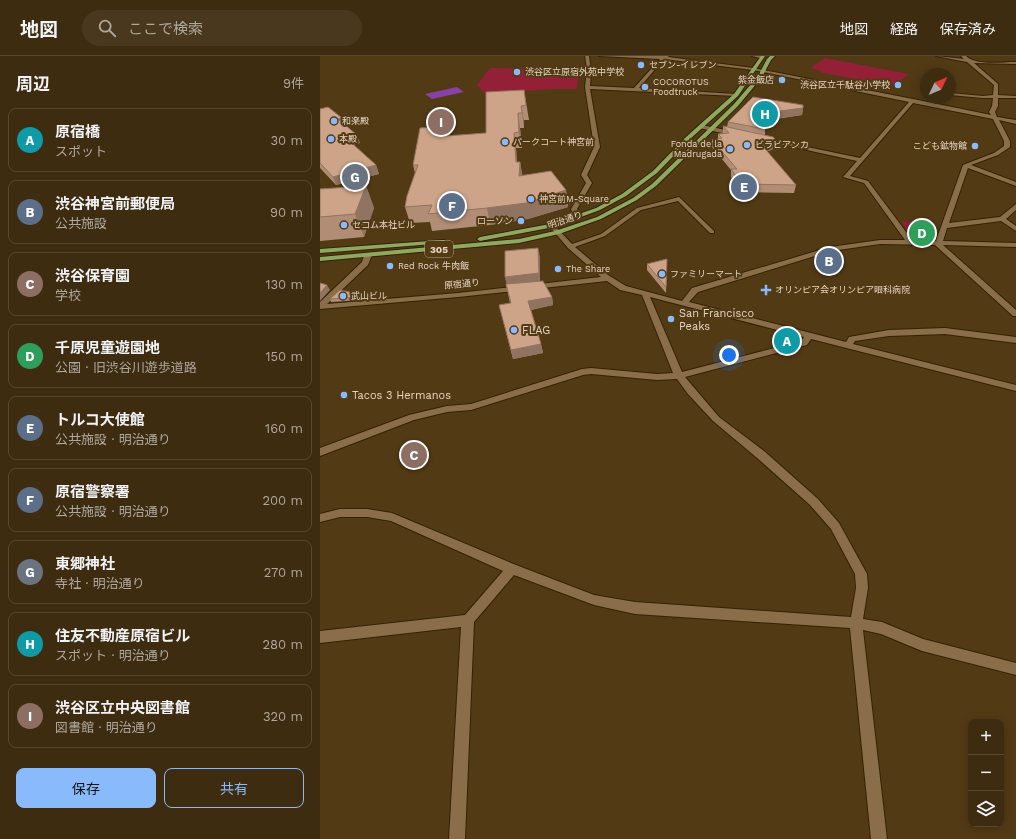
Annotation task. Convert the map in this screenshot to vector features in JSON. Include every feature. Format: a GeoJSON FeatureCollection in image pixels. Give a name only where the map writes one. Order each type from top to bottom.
{"type":"FeatureCollection","features":[{"type":"Feature","properties":{"kind":"main road","name":"明治通り"},"geometry":{"type":"LineString","coordinates":[[320,259],[500,244],[557,233],[599,218],[634,199],[654,185],[736,105],[764,70],[770,58],[773,56]]}},
{"type":"Feature","properties":{"kind":"main road","name":"明治通り"},"geometry":{"type":"LineString","coordinates":[[320,251],[478,239],[552,226],[577,218],[612,202],[639,185],[655,172],[701,126],[736,95],[761,57]]}},
{"type":"Feature","properties":{"kind":"street"},"geometry":{"type":"LineString","coordinates":[[577,218],[574,209],[589,183],[584,175],[597,147],[587,87],[589,70],[587,56]]}},
{"type":"Feature","properties":{"kind":"street"},"geometry":{"type":"LineString","coordinates":[[601,56],[666,57],[753,68],[913,100],[944,104],[1016,122]]}},
{"type":"Feature","properties":{"kind":"street"},"geometry":{"type":"LineString","coordinates":[[754,56],[761,57]]}},
{"type":"Feature","properties":{"kind":"street"},"geometry":{"type":"LineString","coordinates":[[938,56],[970,62],[1015,64]]}},
{"type":"Feature","properties":{"kind":"street"},"geometry":{"type":"LineString","coordinates":[[963,56],[996,85],[997,96],[992,112],[1007,141],[1007,147]]}},
{"type":"Feature","properties":{"kind":"street"},"geometry":{"type":"LineString","coordinates":[[1004,56],[1015,64]]}},
{"type":"Feature","properties":{"kind":"street"},"geometry":{"type":"LineString","coordinates":[[636,89],[666,57]]}},
{"type":"Feature","properties":{"kind":"street"},"geometry":{"type":"LineString","coordinates":[[587,87],[736,95]]}},
{"type":"Feature","properties":{"kind":"street"},"geometry":{"type":"LineString","coordinates":[[956,95],[983,97],[1016,97]]}},
{"type":"Feature","properties":{"kind":"street"},"geometry":{"type":"LineString","coordinates":[[910,242],[866,182],[846,177],[913,100]]}},
{"type":"Feature","properties":{"kind":"street"},"geometry":{"type":"LineString","coordinates":[[701,126],[745,136]]}},
{"type":"Feature","properties":{"kind":"street"},"geometry":{"type":"LineString","coordinates":[[760,139],[861,160]]}},
{"type":"Feature","properties":{"kind":"street"},"geometry":{"type":"LineString","coordinates":[[966,165],[996,154],[1007,147],[1014,147]]}},
{"type":"Feature","properties":{"kind":"street"},"geometry":{"type":"LineString","coordinates":[[966,165],[1016,184]]}},
{"type":"Feature","properties":{"kind":"street"},"geometry":{"type":"LineString","coordinates":[[938,244],[966,165]]}},
{"type":"Feature","properties":{"kind":"street"},"geometry":{"type":"LineString","coordinates":[[570,247],[603,235],[640,210],[679,199],[712,232]]}},
{"type":"Feature","properties":{"kind":"street"},"geometry":{"type":"LineString","coordinates":[[944,226],[1002,219],[1016,206]]}},
{"type":"Feature","properties":{"kind":"street"},"geometry":{"type":"LineString","coordinates":[[1002,219],[1016,229]]}},
{"type":"Feature","properties":{"kind":"street"},"geometry":{"type":"LineString","coordinates":[[552,226],[570,247],[607,279],[623,288],[1016,388]]}},
{"type":"Feature","properties":{"kind":"street"},"geometry":{"type":"LineString","coordinates":[[683,304],[695,290],[830,249],[880,242],[1016,246]]}},
{"type":"Feature","properties":{"kind":"street"},"geometry":{"type":"LineString","coordinates":[[938,244],[1013,308],[1016,314]]}},
{"type":"Feature","properties":{"kind":"street"},"geometry":{"type":"LineString","coordinates":[[320,306],[365,263],[368,255]]}},
{"type":"Feature","properties":{"kind":"street","name":"原宿通り"},"geometry":{"type":"LineString","coordinates":[[320,306],[458,295],[607,279]]}},
{"type":"Feature","properties":{"kind":"street"},"geometry":{"type":"LineString","coordinates":[[645,294],[679,376],[716,419],[760,454],[814,502],[835,526],[861,574],[862,588],[856,623],[879,839]]}},
{"type":"Feature","properties":{"kind":"street"},"geometry":{"type":"LineString","coordinates":[[848,345],[852,339],[889,333],[910,332],[945,332],[1016,340]]}},
{"type":"Feature","properties":{"kind":"street"},"geometry":{"type":"LineString","coordinates":[[320,452],[412,417],[448,409],[471,407],[582,372],[591,371],[658,377],[679,376],[804,343],[809,336]]}},
{"type":"Feature","properties":{"kind":"street"},"geometry":{"type":"LineString","coordinates":[[320,518],[340,513],[367,513],[392,517],[512,569],[594,600],[635,608],[856,623],[882,628],[922,645],[1016,669]]}},
{"type":"Feature","properties":{"kind":"street"},"geometry":{"type":"LineString","coordinates":[[457,839],[468,620],[512,569]]}},
{"type":"Feature","properties":{"kind":"street"},"geometry":{"type":"LineString","coordinates":[[320,637],[468,620]]}},
{"type":"Feature","properties":{"kind":"shaded area"},"geometry":{"type":"Polygon","coordinates":[[[825,58],[909,74],[893,87],[819,72],[821,71],[810,68],[825,58]]]}},
{"type":"Feature","properties":{"kind":"shaded area"},"geometry":{"type":"Polygon","coordinates":[[[490,68],[579,69],[577,89],[552,89],[486,94],[477,85],[490,68]]]}},
{"type":"Feature","properties":{"kind":"shaded area"},"geometry":{"type":"Polygon","coordinates":[[[457,87],[464,92],[432,99],[425,94],[457,87]]]}},
{"type":"Feature","properties":{"kind":"shaded area"},"geometry":{"type":"Polygon","coordinates":[[[918,221],[921,226],[937,227],[934,241],[914,240],[902,222],[918,221]]]}},
{"type":"Feature","properties":{"kind":"building"},"geometry":{"type":"Polygon","coordinates":[[[524,90],[526,105],[521,106],[522,113],[518,113],[519,132],[514,133],[516,162],[520,162],[519,176],[551,171],[566,190],[526,203],[487,208],[428,214],[432,205],[405,207],[407,196],[418,165],[413,165],[420,128],[447,126],[446,136],[486,133],[486,92],[524,90]]]}},
{"type":"Feature","properties":{"kind":"building"},"geometry":{"type":"Polygon","coordinates":[[[753,97],[803,105],[803,108],[751,115],[765,129],[728,122],[753,97]]]}},
{"type":"Feature","properties":{"kind":"building"},"geometry":{"type":"Polygon","coordinates":[[[328,107],[342,118],[338,119],[357,135],[346,138],[376,165],[333,177],[320,163],[320,109],[328,107]]]}},
{"type":"Feature","properties":{"kind":"building"},"geometry":{"type":"Polygon","coordinates":[[[723,126],[773,137],[776,140],[771,140],[773,142],[761,144],[796,185],[742,184],[731,169],[737,169],[712,140],[722,138],[718,134],[729,133],[723,126]]]}},
{"type":"Feature","properties":{"kind":"building"},"geometry":{"type":"Polygon","coordinates":[[[366,186],[355,214],[320,217],[320,189],[366,186]]]}},
{"type":"Feature","properties":{"kind":"building"},"geometry":{"type":"Polygon","coordinates":[[[538,248],[539,273],[505,277],[505,251],[538,248]]]}},
{"type":"Feature","properties":{"kind":"building"},"geometry":{"type":"Polygon","coordinates":[[[667,259],[666,287],[647,264],[667,259]]]}},
{"type":"Feature","properties":{"kind":"building"},"geometry":{"type":"Polygon","coordinates":[[[543,281],[552,297],[528,301],[541,344],[511,350],[499,305],[511,303],[506,284],[543,281]]]}},
{"type":"Feature","properties":{"kind":"building"},"geometry":{"type":"Polygon","coordinates":[[[320,283],[327,285],[320,293],[320,283]]]}},
{"type":"Feature","properties":{"kind":"building"},"geometry":{"type":"Polygon","coordinates":[[[340,290],[359,294],[359,297],[330,299],[340,290]]]}},
{"type":"Feature","properties":{"kind":"place","name":"セブン-イレブン"},"geometry":{"type":"Point","coordinates":[641,65]}},
{"type":"Feature","properties":{"kind":"place","name":"渋谷区立原宿外苑中学校"},"geometry":{"type":"Point","coordinates":[517,72]}},
{"type":"Feature","properties":{"kind":"place","name":"紫金飯店"},"geometry":{"type":"Point","coordinates":[782,80]}},
{"type":"Feature","properties":{"kind":"place","name":"渋谷区立千駄谷小学校"},"geometry":{"type":"Point","coordinates":[898,85]}},
{"type":"Feature","properties":{"kind":"place","name":"COCOROTUS Foodtruck"},"geometry":{"type":"Point","coordinates":[645,87]}},
{"type":"Feature","properties":{"kind":"place","name":"住友不動産原宿ビル"},"geometry":{"type":"Point","coordinates":[765,114]}},
{"type":"Feature","properties":{"kind":"place","name":"和楽殿"},"geometry":{"type":"Point","coordinates":[334,121]}},
{"type":"Feature","properties":{"kind":"place","name":"渋谷区立中央図書館"},"geometry":{"type":"Point","coordinates":[441,122]}},
{"type":"Feature","properties":{"kind":"place","name":"本殿"},"geometry":{"type":"Point","coordinates":[331,139]}},
{"type":"Feature","properties":{"kind":"place","name":"パークコート神宮前"},"geometry":{"type":"Point","coordinates":[505,142]}},
{"type":"Feature","properties":{"kind":"place","name":"ビラビアンカ"},"geometry":{"type":"Point","coordinates":[747,145]}},
{"type":"Feature","properties":{"kind":"place","name":"こども鉱物館"},"geometry":{"type":"Point","coordinates":[975,146]}},
{"type":"Feature","properties":{"kind":"place","name":"Fonda de la Madrugada"},"geometry":{"type":"Point","coordinates":[730,149]}},
{"type":"Feature","properties":{"kind":"place","name":"東郷神社"},"geometry":{"type":"Point","coordinates":[355,177]}},
{"type":"Feature","properties":{"kind":"place","name":"トルコ大使館"},"geometry":{"type":"Point","coordinates":[744,187]}},
{"type":"Feature","properties":{"kind":"place","name":"神宮前M-Square"},"geometry":{"type":"Point","coordinates":[531,199]}},
{"type":"Feature","properties":{"kind":"place","name":"原宿警察署"},"geometry":{"type":"Point","coordinates":[452,206]}},
{"type":"Feature","properties":{"kind":"place","name":"ローソン"},"geometry":{"type":"Point","coordinates":[521,221]}},
{"type":"Feature","properties":{"kind":"place","name":"セコム本社ビル"},"geometry":{"type":"Point","coordinates":[344,225]}},
{"type":"Feature","properties":{"kind":"place","name":"千原児童遊園地"},"geometry":{"type":"Point","coordinates":[922,233]}},
{"type":"Feature","properties":{"kind":"place","name":"渋谷神宮前郵便局"},"geometry":{"type":"Point","coordinates":[829,261]}},
{"type":"Feature","properties":{"kind":"place","name":"Red Rock 牛肉飯"},"geometry":{"type":"Point","coordinates":[390,266]}},
{"type":"Feature","properties":{"kind":"place","name":"The Share"},"geometry":{"type":"Point","coordinates":[558,269]}},
{"type":"Feature","properties":{"kind":"place","name":"ファミリーマート"},"geometry":{"type":"Point","coordinates":[662,274]}},
{"type":"Feature","properties":{"kind":"place","name":"オリンピア会オリンピア眼科病院"},"geometry":{"type":"Point","coordinates":[766,290]}},
{"type":"Feature","properties":{"kind":"place","name":"武山ビル"},"geometry":{"type":"Point","coordinates":[343,296]}},
{"type":"Feature","properties":{"kind":"place","name":"San Francisco Peaks"},"geometry":{"type":"Point","coordinates":[671,319]}},
{"type":"Feature","properties":{"kind":"place","name":"FLAG"},"geometry":{"type":"Point","coordinates":[514,330]}},
{"type":"Feature","properties":{"kind":"place","name":"原宿橋"},"geometry":{"type":"Point","coordinates":[787,341]}},
{"type":"Feature","properties":{"kind":"place","name":"Tacos 3 Hermanos"},"geometry":{"type":"Point","coordinates":[344,395]}},
{"type":"Feature","properties":{"kind":"place","name":"渋谷保育園"},"geometry":{"type":"Point","coordinates":[414,455]}}]}
